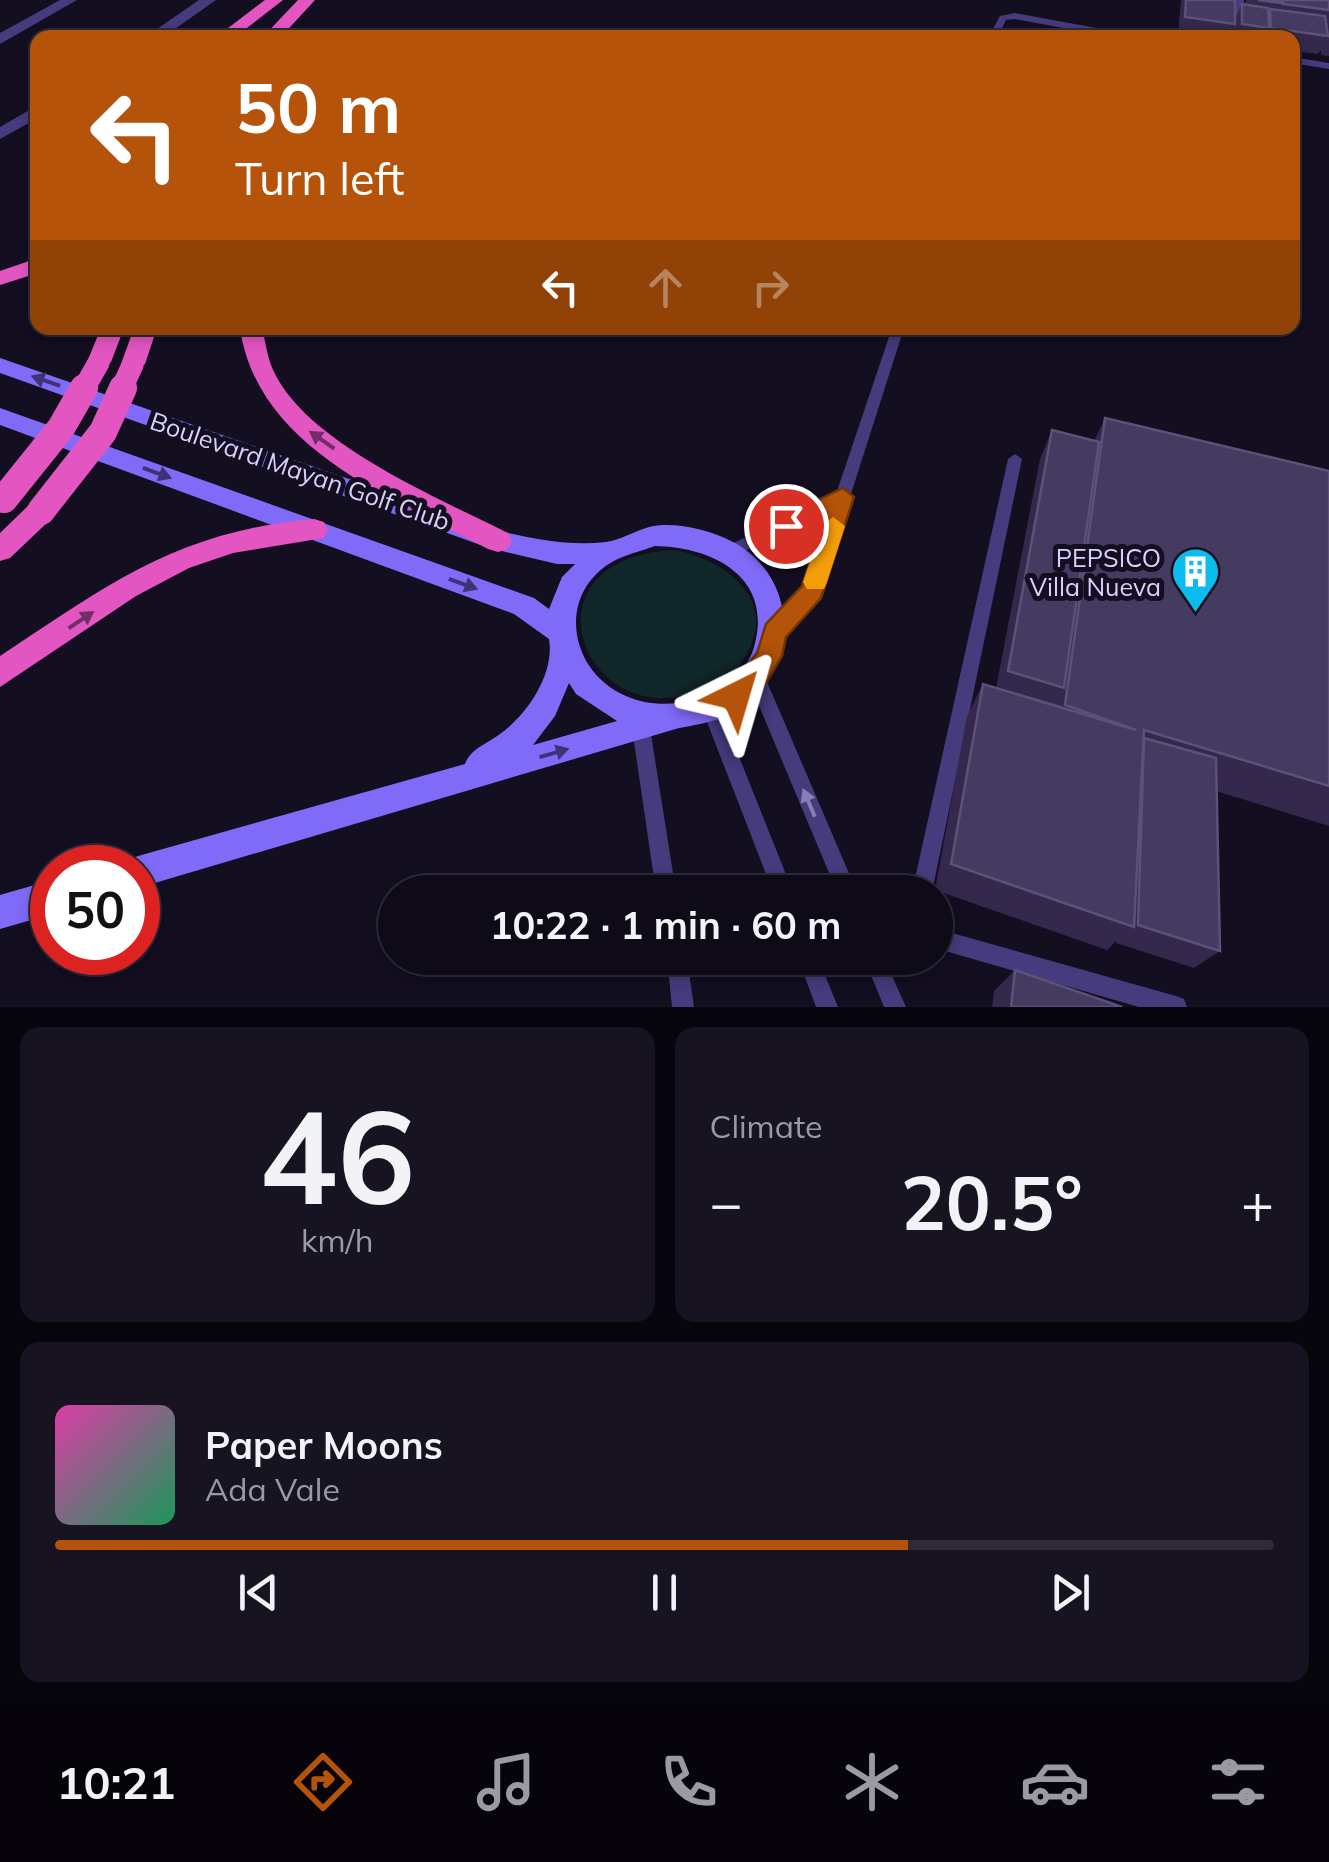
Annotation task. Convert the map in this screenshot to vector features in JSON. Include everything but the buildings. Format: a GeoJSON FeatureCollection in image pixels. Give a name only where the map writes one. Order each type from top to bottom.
{"type":"FeatureCollection","features":[{"type":"Feature","properties":{"kind":"highway"},"geometry":{"type":"LineString","coordinates":[[234,30],[274,0]]}},
{"type":"Feature","properties":{"kind":"highway"},"geometry":{"type":"LineString","coordinates":[[257,30],[297,4]]}},
{"type":"Feature","properties":{"kind":"highway"},"geometry":{"type":"LineString","coordinates":[[276,30],[297,4]]}},
{"type":"Feature","properties":{"kind":"highway"},"geometry":{"type":"LineString","coordinates":[[290,30],[297,4]]}},
{"type":"Feature","properties":{"kind":"highway"},"geometry":{"type":"LineString","coordinates":[[0,278],[30,269]]}},
{"type":"Feature","properties":{"kind":"highway"},"geometry":{"type":"LineString","coordinates":[[2,501],[61,428],[99,362],[109,335]]}},
{"type":"Feature","properties":{"kind":"highway"},"geometry":{"type":"LineString","coordinates":[[0,550],[41,511],[103,432],[142,335]]}},
{"type":"Feature","properties":{"kind":"highway"},"geometry":{"type":"LineString","coordinates":[[251,335],[262,376],[283,406],[310,433],[498,541]]}},
{"type":"Feature","properties":{"kind":"highway"},"geometry":{"type":"LineString","coordinates":[[0,673],[186,556],[260,535],[314,530]]}},
{"type":"Feature","properties":{"kind":"main road","name":"Boulevard Mayan Golf Club"},"geometry":{"type":"LineString","coordinates":[[0,365],[498,541],[557,554],[604,552]]}},
{"type":"Feature","properties":{"kind":"main road","name":"Boulevard Mayan Golf Club"},"geometry":{"type":"LineString","coordinates":[[0,416],[524,606],[562,643]]}},
{"type":"Feature","properties":{"kind":"main road"},"geometry":{"type":"LineString","coordinates":[[160,866],[697,713],[736,696],[756,677],[769,656],[775,632],[764,586],[729,552],[692,539],[654,536],[604,552],[584,567],[561,608],[562,643],[551,698],[534,727],[508,748],[426,790]]}},
{"type":"Feature","properties":{"kind":"main road"},"geometry":{"type":"LineString","coordinates":[[562,643],[577,677],[597,696],[623,709],[652,716],[697,713]]}},
{"type":"Feature","properties":{"kind":"main road"},"geometry":{"type":"LineString","coordinates":[[0,912],[30,903]]}},
{"type":"Feature","properties":{"kind":"street"},"geometry":{"type":"LineString","coordinates":[[0,39],[70,0]]}},
{"type":"Feature","properties":{"kind":"street"},"geometry":{"type":"LineString","coordinates":[[163,30],[210,0]]}},
{"type":"Feature","properties":{"kind":"street"},"geometry":{"type":"LineString","coordinates":[[1237,0],[1239,18],[1329,33]]}},
{"type":"Feature","properties":{"kind":"street"},"geometry":{"type":"LineString","coordinates":[[0,134],[30,115]]}},
{"type":"Feature","properties":{"kind":"lane"},"geometry":{"type":"LineString","coordinates":[[996,30],[1002,18],[1015,16],[1092,30]]}},
{"type":"Feature","properties":{"kind":"lane"},"geometry":{"type":"LineString","coordinates":[[1300,61],[1329,66]]}},
{"type":"Feature","properties":{"kind":"lane"},"geometry":{"type":"LineString","coordinates":[[775,632],[812,591],[896,335]]}},
{"type":"Feature","properties":{"kind":"lane"},"geometry":{"type":"LineString","coordinates":[[926,875],[1015,459]]}},
{"type":"Feature","properties":{"kind":"lane"},"geometry":{"type":"LineString","coordinates":[[729,552],[843,497]]}},
{"type":"Feature","properties":{"kind":"lane"},"geometry":{"type":"LineString","coordinates":[[756,677],[839,875]]}},
{"type":"Feature","properties":{"kind":"lane"},"geometry":{"type":"LineString","coordinates":[[697,713],[775,875]]}},
{"type":"Feature","properties":{"kind":"lane"},"geometry":{"type":"LineString","coordinates":[[641,728],[664,875]]}},
{"type":"Feature","properties":{"kind":"lane"},"geometry":{"type":"LineString","coordinates":[[953,942],[1176,1007]]}},
{"type":"Feature","properties":{"kind":"lane"},"geometry":{"type":"LineString","coordinates":[[815,975],[828,1007]]}},
{"type":"Feature","properties":{"kind":"lane"},"geometry":{"type":"LineString","coordinates":[[881,975],[894,1007]]}},
{"type":"Feature","properties":{"kind":"green space"},"geometry":{"type":"Polygon","coordinates":[[[675,550],[714,564],[731,575],[753,605],[756,622],[752,642],[741,663],[725,679],[690,694],[651,697],[619,686],[596,664],[583,637],[582,607],[596,580],[627,560],[675,550]]]}},
{"type":"Feature","properties":{"kind":"slow traffic"},"geometry":{"type":"LineString","coordinates":[[815,582],[833,526]]}},
{"type":"Feature","properties":{"kind":"place","name":"PEPSICO Villa Nueva"},"geometry":{"type":"Point","coordinates":[1196,614]}},
{"type":"Feature","properties":{"kind":"route"},"geometry":{"type":"LineString","coordinates":[[736,696],[756,677],[769,656],[775,632],[812,591],[843,497],[786,526]]}}]}
